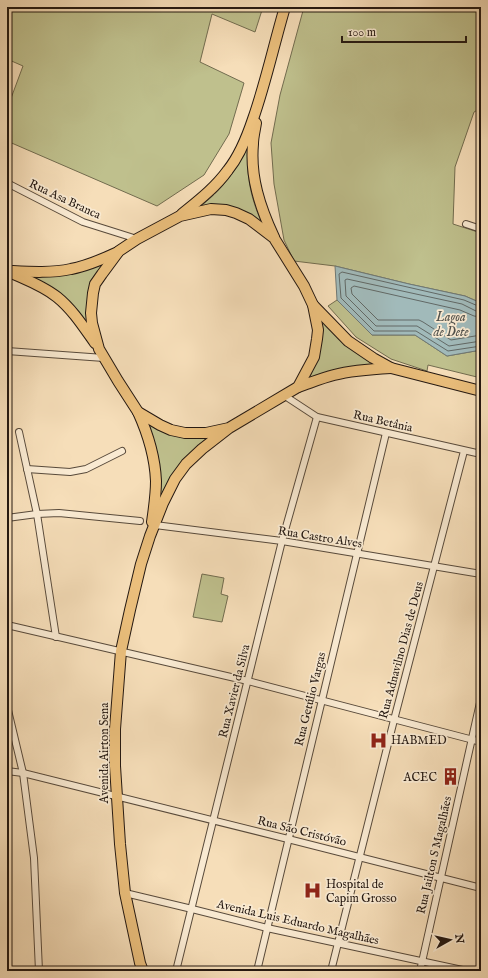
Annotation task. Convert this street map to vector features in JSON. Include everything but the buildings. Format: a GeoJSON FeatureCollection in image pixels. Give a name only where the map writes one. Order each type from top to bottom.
{"type":"FeatureCollection","features":[{"type":"Feature","properties":{"kind":"main road"},"geometry":{"type":"LineString","coordinates":[[285,7],[260,101],[253,144],[253,173],[257,194],[274,238],[304,286],[313,305],[318,330],[316,348],[314,357],[298,388]]}},
{"type":"Feature","properties":{"kind":"main road"},"geometry":{"type":"LineString","coordinates":[[150,536],[156,481],[149,440],[146,429],[138,412],[73,312],[58,298],[39,286],[7,271],[43,272],[71,269],[88,264],[119,251],[137,239],[180,216],[216,184],[228,170],[243,144],[260,101]]}},
{"type":"Feature","properties":{"kind":"main road"},"geometry":{"type":"LineString","coordinates":[[180,216],[211,209],[226,210],[250,220],[274,238]]}},
{"type":"Feature","properties":{"kind":"main road"},"geometry":{"type":"LineString","coordinates":[[101,354],[92,323],[91,313],[93,293],[95,284],[119,251]]}},
{"type":"Feature","properties":{"kind":"main road"},"geometry":{"type":"LineString","coordinates":[[313,305],[348,340],[373,358],[391,368],[481,391]]}},
{"type":"Feature","properties":{"kind":"main road"},"geometry":{"type":"LineString","coordinates":[[150,536],[175,479],[186,464],[202,449],[229,428],[298,388],[324,378],[347,372],[391,368]]}},
{"type":"Feature","properties":{"kind":"main road"},"geometry":{"type":"LineString","coordinates":[[138,412],[171,430],[185,433],[206,433],[229,428]]}},
{"type":"Feature","properties":{"kind":"main road","name":"Avenida Airton Sena"},"geometry":{"type":"LineString","coordinates":[[143,971],[125,893],[115,766],[115,728],[121,651],[141,564],[150,536]]}},
{"type":"Feature","properties":{"kind":"street","name":"Rua Asa Branca"},"geometry":{"type":"LineString","coordinates":[[7,183],[83,222],[137,239]]}},
{"type":"Feature","properties":{"kind":"street"},"geometry":{"type":"LineString","coordinates":[[466,224],[481,229]]}},
{"type":"Feature","properties":{"kind":"street"},"geometry":{"type":"LineString","coordinates":[[7,351],[101,354]]}},
{"type":"Feature","properties":{"kind":"street","name":"Rua Betânia"},"geometry":{"type":"LineString","coordinates":[[285,396],[317,417],[481,454]]}},
{"type":"Feature","properties":{"kind":"street","name":"Rua Xavier da Silva"},"geometry":{"type":"LineString","coordinates":[[176,971],[282,541],[317,417]]}},
{"type":"Feature","properties":{"kind":"street"},"geometry":{"type":"LineString","coordinates":[[19,432],[37,514],[56,637]]}},
{"type":"Feature","properties":{"kind":"street","name":"Rua Getúlio Vargas"},"geometry":{"type":"LineString","coordinates":[[256,971],[386,432]]}},
{"type":"Feature","properties":{"kind":"street"},"geometry":{"type":"LineString","coordinates":[[27,469],[70,472],[86,469],[122,451]]}},
{"type":"Feature","properties":{"kind":"street","name":"Rua Adnavilno Dias de Deus"},"geometry":{"type":"LineString","coordinates":[[331,971],[464,451]]}},
{"type":"Feature","properties":{"kind":"street"},"geometry":{"type":"LineString","coordinates":[[7,518],[59,513],[140,520]]}},
{"type":"Feature","properties":{"kind":"street","name":"Rua Castro Alves"},"geometry":{"type":"LineString","coordinates":[[155,525],[282,541],[481,574]]}},
{"type":"Feature","properties":{"kind":"street"},"geometry":{"type":"LineString","coordinates":[[7,625],[248,681],[481,742]]}},
{"type":"Feature","properties":{"kind":"street","name":"Rua Jailton S Magalhães"},"geometry":{"type":"LineString","coordinates":[[420,971],[481,698]]}},
{"type":"Feature","properties":{"kind":"street"},"geometry":{"type":"LineString","coordinates":[[7,706],[23,773],[34,858],[38,971]]}},
{"type":"Feature","properties":{"kind":"street","name":"Rua São Cristóvão"},"geometry":{"type":"LineString","coordinates":[[7,770],[214,820],[481,888]]}},
{"type":"Feature","properties":{"kind":"street","name":"Avenida Luis Eduardo Magalhães"},"geometry":{"type":"LineString","coordinates":[[125,893],[192,908],[267,928],[467,971]]}},
{"type":"Feature","properties":{"kind":"green space"},"geometry":{"type":"Polygon","coordinates":[[[7,7],[263,7],[255,32],[212,14],[200,62],[244,83],[229,134],[204,175],[157,206],[7,141],[7,109],[23,66],[7,59],[7,7]]]}},
{"type":"Feature","properties":{"kind":"green space"},"geometry":{"type":"Polygon","coordinates":[[[304,7],[481,7],[481,108],[474,112],[455,167],[453,224],[481,233],[481,303],[465,296],[335,266],[294,261],[284,240],[274,184],[271,143],[280,95],[304,7]]]}},
{"type":"Feature","properties":{"kind":"green space"},"geometry":{"type":"Polygon","coordinates":[[[249,138],[249,181],[254,202],[262,223],[200,207],[219,190],[231,175],[249,138]]]}},
{"type":"Feature","properties":{"kind":"green space"},"geometry":{"type":"Polygon","coordinates":[[[104,264],[88,324],[74,307],[27,276],[104,264]]]}},
{"type":"Feature","properties":{"kind":"green space"},"geometry":{"type":"Polygon","coordinates":[[[337,300],[372,335],[415,335],[447,356],[481,350],[481,378],[428,365],[427,371],[391,359],[356,337],[328,306],[337,300]]]}},
{"type":"Feature","properties":{"kind":"green space"},"geometry":{"type":"Polygon","coordinates":[[[320,318],[345,344],[359,355],[375,364],[309,379],[313,369],[320,318]]]}},
{"type":"Feature","properties":{"kind":"green space"},"geometry":{"type":"Polygon","coordinates":[[[147,422],[184,438],[207,438],[184,459],[172,475],[158,503],[147,422]]]}},
{"type":"Feature","properties":{"kind":"green space"},"geometry":{"type":"Polygon","coordinates":[[[202,574],[224,578],[221,594],[228,596],[222,622],[193,617],[202,574]]]}},
{"type":"Feature","properties":{"kind":"water","name":"Lagoa de Dete"},"geometry":{"type":"Polygon","coordinates":[[[335,266],[465,296],[481,303],[481,350],[447,356],[415,335],[372,335],[337,300],[335,266]]]}},
{"type":"Feature","properties":{"kind":"place","name":"HABMED"},"geometry":{"type":"Point","coordinates":[378,740]}},
{"type":"Feature","properties":{"kind":"place","name":"ACEC"},"geometry":{"type":"Point","coordinates":[450,777]}},
{"type":"Feature","properties":{"kind":"place","name":"Hospital de Capim Grosso"},"geometry":{"type":"Point","coordinates":[313,891]}}]}
